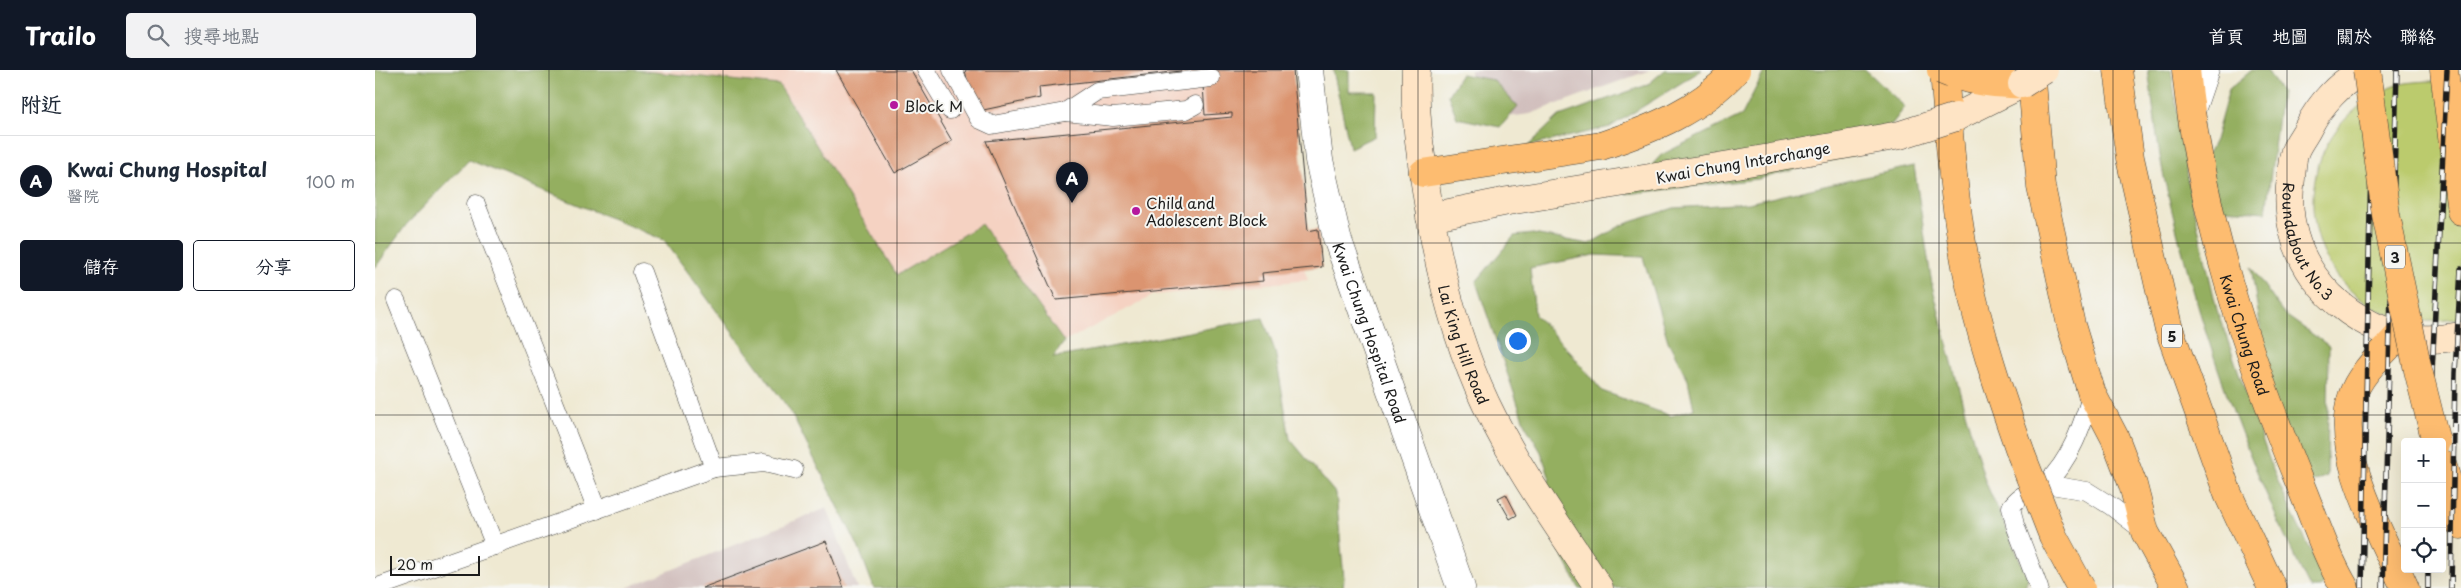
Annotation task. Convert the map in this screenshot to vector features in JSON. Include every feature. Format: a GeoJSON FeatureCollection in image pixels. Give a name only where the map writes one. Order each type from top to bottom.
{"type":"FeatureCollection","features":[{"type":"Feature","properties":{"kind":"highway"},"geometry":{"type":"LineString","coordinates":[[1423,173],[1601,146],[1649,130],[1687,112],[1721,86],[1736,70]]}},
{"type":"Feature","properties":{"kind":"highway"},"geometry":{"type":"LineString","coordinates":[[2081,588],[2053,536],[2024,463],[1997,388],[1983,337],[1967,272],[1957,214],[1943,70],[1974,82],[1997,85],[2032,75],[2041,188],[2071,325],[2092,394],[2115,438],[2130,478],[2145,532],[2176,588]]}},
{"type":"Feature","properties":{"kind":"highway","name":"5"},"geometry":{"type":"LineString","coordinates":[[2118,70],[2130,158],[2168,326],[2228,494],[2272,588]]}},
{"type":"Feature","properties":{"kind":"highway","name":"Kwai Chung Road"},"geometry":{"type":"LineString","coordinates":[[2186,70],[2191,124],[2229,286],[2279,430],[2345,588]]}},
{"type":"Feature","properties":{"kind":"highway","name":"3"},"geometry":{"type":"LineString","coordinates":[[2364,70],[2386,214],[2416,360],[2435,438]]}},
{"type":"Feature","properties":{"kind":"highway"},"geometry":{"type":"LineString","coordinates":[[2444,70],[2461,211]]}},
{"type":"Feature","properties":{"kind":"highway"},"geometry":{"type":"LineString","coordinates":[[2398,336],[2370,367],[2352,395],[2346,420],[2350,456],[2365,497],[2405,588]]}},
{"type":"Feature","properties":{"kind":"highway"},"geometry":{"type":"LineString","coordinates":[[2446,477],[2461,525]]}},
{"type":"Feature","properties":{"kind":"main road","name":"Lai King Hill Road"},"geometry":{"type":"LineString","coordinates":[[1416,70],[1415,94],[1423,173],[1430,217],[1454,318],[1469,365],[1486,404],[1525,474],[1599,588]]}},
{"type":"Feature","properties":{"kind":"main road","name":"Roundabout No.3"},"geometry":{"type":"LineString","coordinates":[[2364,70],[2337,89],[2316,111],[2295,153],[2288,199],[2297,245],[2320,286],[2355,318],[2398,336],[2435,340],[2461,336]]}},
{"type":"Feature","properties":{"kind":"main road","name":"Kwai Chung Interchange"},"geometry":{"type":"LineString","coordinates":[[1430,217],[1508,201],[1736,164],[1900,134],[1956,117],[2032,75]]}},
{"type":"Feature","properties":{"kind":"street","name":"Kwai Chung Hospital Road"},"geometry":{"type":"LineString","coordinates":[[1309,70],[1319,160],[1337,238],[1461,588]]}},
{"type":"Feature","properties":{"kind":"lane"},"geometry":{"type":"LineString","coordinates":[[926,70],[950,110]]}},
{"type":"Feature","properties":{"kind":"lane"},"geometry":{"type":"LineString","coordinates":[[952,70],[979,119],[992,125],[1065,112],[1113,117],[1186,110],[1195,105]]}},
{"type":"Feature","properties":{"kind":"lane"},"geometry":{"type":"LineString","coordinates":[[2191,124],[2210,70]]}},
{"type":"Feature","properties":{"kind":"lane"},"geometry":{"type":"LineString","coordinates":[[1065,112],[1097,91],[1211,78]]}},
{"type":"Feature","properties":{"kind":"lane"},"geometry":{"type":"LineString","coordinates":[[475,204],[597,510]]}},
{"type":"Feature","properties":{"kind":"lane"},"geometry":{"type":"LineString","coordinates":[[642,272],[714,468]]}},
{"type":"Feature","properties":{"kind":"lane"},"geometry":{"type":"LineString","coordinates":[[396,300],[495,546]]}},
{"type":"Feature","properties":{"kind":"lane"},"geometry":{"type":"LineString","coordinates":[[2039,588],[2015,525],[2011,507],[2019,496],[2045,484],[2077,437],[2092,394]]}},
{"type":"Feature","properties":{"kind":"lane"},"geometry":{"type":"LineString","coordinates":[[375,588],[714,468],[764,463],[793,470]]}},
{"type":"Feature","properties":{"kind":"lane"},"geometry":{"type":"LineString","coordinates":[[2045,484],[2087,492],[2111,506],[2145,532]]}},
{"type":"Feature","properties":{"kind":"shaded area"},"geometry":{"type":"Polygon","coordinates":[[[634,70],[1278,70],[1302,262],[1308,280],[1154,295],[1064,342],[981,225],[897,275],[779,85],[634,70]]]}},
{"type":"Feature","properties":{"kind":"shaded area"},"geometry":{"type":"Polygon","coordinates":[[[1470,70],[1650,70],[1530,114],[1507,117],[1471,97],[1470,70]]]}},
{"type":"Feature","properties":{"kind":"shaded area"},"geometry":{"type":"Polygon","coordinates":[[[827,508],[857,588],[626,588],[827,508]]]}},
{"type":"Feature","properties":{"kind":"green space"},"geometry":{"type":"Polygon","coordinates":[[[375,70],[634,70],[779,85],[897,275],[981,224],[1064,342],[1053,358],[1263,318],[1275,351],[1290,439],[1336,494],[1344,578],[1343,588],[874,588],[858,546],[789,409],[664,240],[469,160],[406,225],[375,268],[375,70]]]}},
{"type":"Feature","properties":{"kind":"green space"},"geometry":{"type":"Polygon","coordinates":[[[1333,70],[1349,70],[1349,92],[1376,92],[1375,136],[1350,148],[1333,70]]]}},
{"type":"Feature","properties":{"kind":"green space"},"geometry":{"type":"Polygon","coordinates":[[[1665,70],[1702,70],[1610,127],[1528,146],[1559,116],[1647,85],[1665,70]]]}},
{"type":"Feature","properties":{"kind":"green space"},"geometry":{"type":"Polygon","coordinates":[[[1765,70],[1866,70],[1905,107],[1872,150],[1758,179],[1626,194],[1661,155],[1742,115],[1765,70]]]}},
{"type":"Feature","properties":{"kind":"green space"},"geometry":{"type":"Polygon","coordinates":[[[2148,70],[2171,70],[2188,184],[2217,310],[2273,470],[2327,583],[2318,588],[2310,588],[2265,490],[2226,392],[2209,341],[2193,290],[2166,186],[2148,70]]]}},
{"type":"Feature","properties":{"kind":"green space"},"geometry":{"type":"Polygon","coordinates":[[[2252,70],[2267,70],[2281,92],[2266,212],[2198,207],[2192,184],[2215,140],[2229,89],[2252,70]]]}},
{"type":"Feature","properties":{"kind":"green space"},"geometry":{"type":"Polygon","coordinates":[[[1461,74],[1493,80],[1518,107],[1500,127],[1457,118],[1448,95],[1461,74]]]}},
{"type":"Feature","properties":{"kind":"green space"},"geometry":{"type":"Polygon","coordinates":[[[2444,81],[2461,85],[2461,318],[2419,321],[2394,316],[2364,302],[2341,280],[2324,254],[2315,225],[2313,194],[2319,164],[2332,136],[2359,106],[2378,93],[2392,87],[2406,83],[2444,81]]]}},
{"type":"Feature","properties":{"kind":"green space"},"geometry":{"type":"Polygon","coordinates":[[[1914,166],[1932,285],[1962,401],[1985,481],[2028,578],[2025,588],[1579,588],[1535,501],[1550,479],[1541,452],[1525,425],[1476,282],[1514,236],[1533,234],[1589,244],[1622,225],[1674,208],[1748,203],[1914,166]],[[1594,255],[1530,268],[1535,315],[1570,352],[1602,391],[1671,416],[1694,409],[1688,380],[1668,341],[1643,257],[1594,255]]]}},
{"type":"Feature","properties":{"kind":"green space"},"geometry":{"type":"Polygon","coordinates":[[[2251,267],[2284,314],[2329,346],[2327,476],[2291,491],[2249,385],[2262,337],[2251,267]]]}},
{"type":"Feature","properties":{"kind":"building","name":"Block M"},"geometry":{"type":"Polygon","coordinates":[[[836,70],[911,70],[952,141],[895,173],[836,70]]]}},
{"type":"Feature","properties":{"kind":"building"},"geometry":{"type":"Polygon","coordinates":[[[965,70],[1181,71],[1039,87],[1040,98],[974,112],[965,70]]]}},
{"type":"Feature","properties":{"kind":"building","name":"Child and Adolescent Block"},"geometry":{"type":"Polygon","coordinates":[[[1202,70],[1293,70],[1308,231],[1318,229],[1322,267],[1262,273],[1263,281],[1056,300],[986,141],[1232,117],[1232,113],[1205,115],[1202,70]]]}},
{"type":"Feature","properties":{"kind":"building"},"geometry":{"type":"Polygon","coordinates":[[[1506,494],[1517,515],[1510,519],[1498,498],[1506,494]]]}},
{"type":"Feature","properties":{"kind":"building"},"geometry":{"type":"Polygon","coordinates":[[[826,541],[844,588],[702,588],[826,541]]]}},
{"type":"Feature","properties":{"kind":"railway"},"geometry":{"type":"LineString","coordinates":[[2362,588],[2373,70]]}},
{"type":"Feature","properties":{"kind":"railway"},"geometry":{"type":"LineString","coordinates":[[2383,588],[2397,70]]}},
{"type":"Feature","properties":{"kind":"railway"},"geometry":{"type":"LineString","coordinates":[[2430,438],[2447,70]]}},
{"type":"Feature","properties":{"kind":"railway"},"geometry":{"type":"LineString","coordinates":[[2451,588],[2455,373],[2461,269]]}},
{"type":"Feature","properties":{"kind":"railway"},"geometry":{"type":"LineString","coordinates":[[2428,573],[2428,588]]}},
{"type":"Feature","properties":{"kind":"place","name":"Block M"},"geometry":{"type":"Point","coordinates":[894,105]}},
{"type":"Feature","properties":{"kind":"place","name":"Kwai Chung Hospital"},"geometry":{"type":"Point","coordinates":[1072,203]}},
{"type":"Feature","properties":{"kind":"place","name":"Child and Adolescent Block"},"geometry":{"type":"Point","coordinates":[1136,211]}}]}
